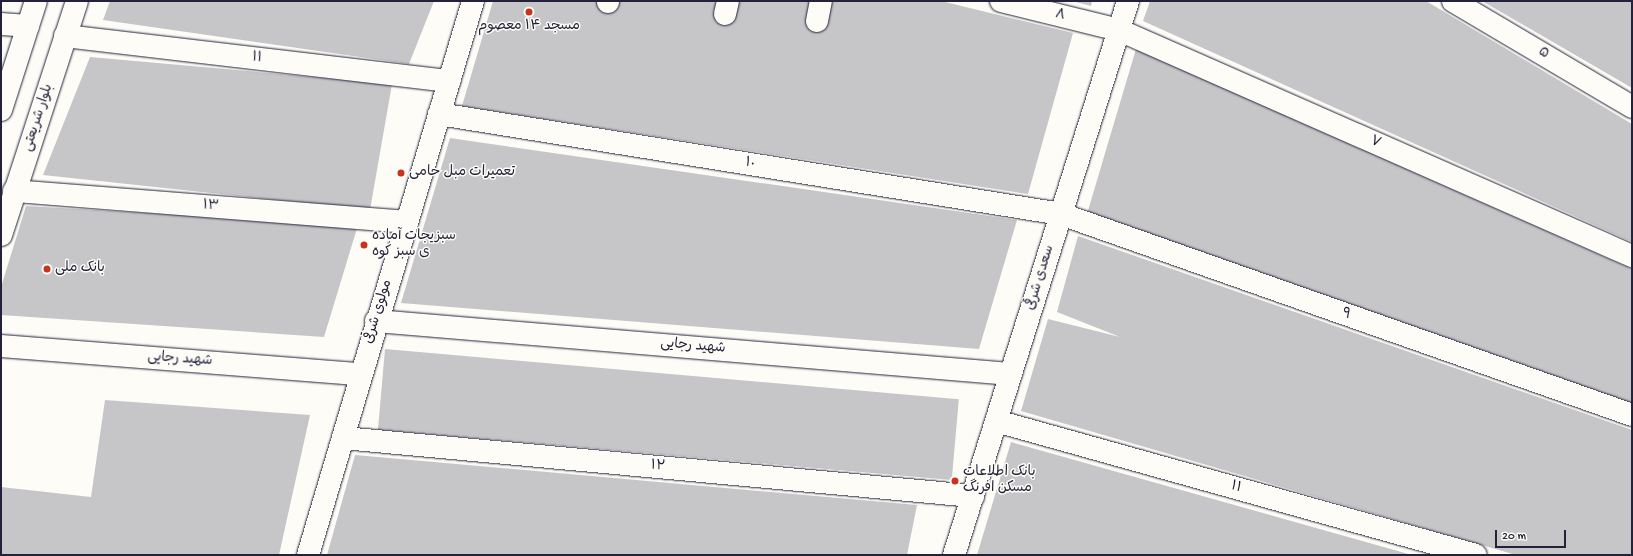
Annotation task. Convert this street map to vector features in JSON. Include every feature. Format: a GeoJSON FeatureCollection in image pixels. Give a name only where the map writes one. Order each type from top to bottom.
{"type":"FeatureCollection","features":[{"type":"Feature","properties":{"kind":"street"},"geometry":{"type":"LineString","coordinates":[[1,110],[36,1]]}},
{"type":"Feature","properties":{"kind":"street","name":"بلوار شریعتی"},"geometry":{"type":"LineString","coordinates":[[1,235],[14,191],[77,1]]}},
{"type":"Feature","properties":{"kind":"street","name":"مولوی شرقی"},"geometry":{"type":"LineString","coordinates":[[308,555],[343,438],[360,374],[407,222],[472,1]]}},
{"type":"Feature","properties":{"kind":"street","name":"۸"},"geometry":{"type":"LineString","coordinates":[[1001,1],[1119,30]]}},
{"type":"Feature","properties":{"kind":"street","name":"سعدی شرقی"},"geometry":{"type":"LineString","coordinates":[[954,555],[1128,1]]}},
{"type":"Feature","properties":{"kind":"street","name":"۵"},"geometry":{"type":"LineString","coordinates":[[1453,1],[1632,107]]}},
{"type":"Feature","properties":{"kind":"street"},"geometry":{"type":"LineString","coordinates":[[1,24],[28,26]]}},
{"type":"Feature","properties":{"kind":"street","name":"۷"},"geometry":{"type":"LineString","coordinates":[[1119,30],[1632,256]]}},
{"type":"Feature","properties":{"kind":"street","name":"۱۱"},"geometry":{"type":"LineString","coordinates":[[65,36],[449,81]]}},
{"type":"Feature","properties":{"kind":"street","name":"۱۰"},"geometry":{"type":"LineString","coordinates":[[439,114],[1061,214]]}},
{"type":"Feature","properties":{"kind":"street","name":"۱۳"},"geometry":{"type":"LineString","coordinates":[[14,191],[407,222]]}},
{"type":"Feature","properties":{"kind":"street","name":"۹"},"geometry":{"type":"LineString","coordinates":[[1061,214],[1632,415]]}},
{"type":"Feature","properties":{"kind":"street","name":"شهید رجایی"},"geometry":{"type":"LineString","coordinates":[[376,320],[1010,374]]}},
{"type":"Feature","properties":{"kind":"street","name":"شهید رجایی"},"geometry":{"type":"LineString","coordinates":[[1,346],[360,374]]}},
{"type":"Feature","properties":{"kind":"street","name":"۱۱"},"geometry":{"type":"LineString","coordinates":[[996,421],[1476,555]]}},
{"type":"Feature","properties":{"kind":"street","name":"۱۲"},"geometry":{"type":"LineString","coordinates":[[343,438],[973,496]]}},
{"type":"Feature","properties":{"kind":"building"},"geometry":{"type":"Polygon","coordinates":[[[110,1],[434,1],[409,64],[103,20],[110,1]]]}},
{"type":"Feature","properties":{"kind":"building"},"geometry":{"type":"Polygon","coordinates":[[[493,1],[941,1],[1073,33],[1028,194],[462,106],[493,1]]]}},
{"type":"Feature","properties":{"kind":"building"},"geometry":{"type":"Polygon","coordinates":[[[1072,1],[1092,1],[1091,6],[1072,1]]]}},
{"type":"Feature","properties":{"kind":"building"},"geometry":{"type":"Polygon","coordinates":[[[1150,1],[1426,1],[1632,124],[1632,242],[1143,21],[1150,1]]]}},
{"type":"Feature","properties":{"kind":"building"},"geometry":{"type":"Polygon","coordinates":[[[1482,1],[1632,1],[1632,88],[1482,1]]]}},
{"type":"Feature","properties":{"kind":"building"},"geometry":{"type":"Polygon","coordinates":[[[1136,49],[1632,269],[1632,404],[1087,214],[1136,49]]]}},
{"type":"Feature","properties":{"kind":"building"},"geometry":{"type":"Polygon","coordinates":[[[90,57],[392,84],[370,210],[43,175],[90,57]]]}},
{"type":"Feature","properties":{"kind":"building"},"geometry":{"type":"Polygon","coordinates":[[[450,138],[1017,220],[979,349],[401,303],[450,138]]]}},
{"type":"Feature","properties":{"kind":"building"},"geometry":{"type":"Polygon","coordinates":[[[26,206],[358,225],[324,337],[1,315],[1,287],[26,206]]]}},
{"type":"Feature","properties":{"kind":"building"},"geometry":{"type":"Polygon","coordinates":[[[1078,236],[1632,430],[1632,555],[1516,555],[1021,411],[1048,319],[1120,337],[1057,312],[1078,236]]]}},
{"type":"Feature","properties":{"kind":"building"},"geometry":{"type":"Polygon","coordinates":[[[385,349],[959,399],[952,480],[378,430],[385,349]]]}},
{"type":"Feature","properties":{"kind":"building"},"geometry":{"type":"Polygon","coordinates":[[[105,400],[310,415],[279,555],[1,555],[1,487],[91,497],[105,400]]]}},
{"type":"Feature","properties":{"kind":"building"},"geometry":{"type":"Polygon","coordinates":[[[1011,442],[1412,555],[977,555],[1011,442]]]}},
{"type":"Feature","properties":{"kind":"building"},"geometry":{"type":"Polygon","coordinates":[[[355,455],[917,505],[907,555],[327,555],[355,455]]]}},
{"type":"Feature","properties":{"kind":"place","name":"مسجد ۱۴ معصوم"},"geometry":{"type":"Point","coordinates":[529,12]}},
{"type":"Feature","properties":{"kind":"place","name":"تعمیرات مبل حامی"},"geometry":{"type":"Point","coordinates":[401,173]}},
{"type":"Feature","properties":{"kind":"place","name":"سبزیجات آماده ی سبز کوه"},"geometry":{"type":"Point","coordinates":[364,245]}},
{"type":"Feature","properties":{"kind":"place","name":"بانک ملی"},"geometry":{"type":"Point","coordinates":[47,269]}},
{"type":"Feature","properties":{"kind":"place","name":"بانک اطلاعات مسکن افرنگ"},"geometry":{"type":"Point","coordinates":[955,481]}}]}
